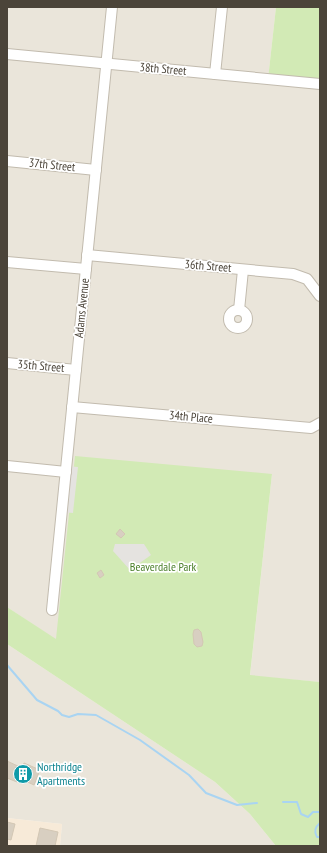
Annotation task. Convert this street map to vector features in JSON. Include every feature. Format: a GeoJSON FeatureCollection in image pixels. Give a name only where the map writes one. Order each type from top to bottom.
{"type":"FeatureCollection","features":[{"type":"Feature","properties":{"kind":"street","name":"Adams Avenue"},"geometry":{"type":"LineString","coordinates":[[52,610],[112,7]]}},
{"type":"Feature","properties":{"kind":"street"},"geometry":{"type":"LineString","coordinates":[[215,74],[222,7]]}},
{"type":"Feature","properties":{"kind":"street","name":"38th Street"},"geometry":{"type":"LineString","coordinates":[[7,54],[320,84]]}},
{"type":"Feature","properties":{"kind":"street","name":"37th Street"},"geometry":{"type":"LineString","coordinates":[[7,161],[96,170]]}},
{"type":"Feature","properties":{"kind":"street","name":"36th Street"},"geometry":{"type":"LineString","coordinates":[[87,255],[299,275],[311,283],[320,296]]}},
{"type":"Feature","properties":{"kind":"street"},"geometry":{"type":"LineString","coordinates":[[7,262],[86,269]]}},
{"type":"Feature","properties":{"kind":"street"},"geometry":{"type":"LineString","coordinates":[[238,310],[244,270]]}},
{"type":"Feature","properties":{"kind":"street","name":"35th Street"},"geometry":{"type":"LineString","coordinates":[[7,363],[76,370]]}},
{"type":"Feature","properties":{"kind":"street","name":"34th Place"},"geometry":{"type":"LineString","coordinates":[[72,407],[311,428],[320,423]]}},
{"type":"Feature","properties":{"kind":"street"},"geometry":{"type":"LineString","coordinates":[[7,466],[66,472]]}},
{"type":"Feature","properties":{"kind":"shaded area"},"geometry":{"type":"Polygon","coordinates":[[[7,7],[276,7],[268,79],[320,84],[320,682],[250,676],[272,474],[56,640],[7,607],[7,7]]]}},
{"type":"Feature","properties":{"kind":"shaded area"},"geometry":{"type":"Polygon","coordinates":[[[66,466],[78,467],[73,513],[62,512],[66,466]]]}},
{"type":"Feature","properties":{"kind":"shaded area"},"geometry":{"type":"Polygon","coordinates":[[[115,544],[144,544],[151,555],[130,570],[113,551],[115,544]]]}},
{"type":"Feature","properties":{"kind":"shaded area"},"geometry":{"type":"Polygon","coordinates":[[[7,644],[215,782],[250,814],[276,846],[60,846],[62,824],[7,818],[7,644]]]}},
{"type":"Feature","properties":{"kind":"shaded area"},"geometry":{"type":"Polygon","coordinates":[[[7,818],[62,824],[60,846],[7,846],[7,818]]]}},
{"type":"Feature","properties":{"kind":"green space"},"geometry":{"type":"Polygon","coordinates":[[[276,7],[320,7],[320,84],[268,79],[276,7]]]}},
{"type":"Feature","properties":{"kind":"green space","name":"Beaverdale Park"},"geometry":{"type":"Polygon","coordinates":[[[75,456],[272,474],[250,675],[320,682],[320,846],[276,846],[250,814],[215,782],[7,644],[7,607],[56,639],[75,456]]]}},
{"type":"Feature","properties":{"kind":"building"},"geometry":{"type":"Polygon","coordinates":[[[120,529],[125,534],[121,538],[116,534],[120,529]]]}},
{"type":"Feature","properties":{"kind":"building"},"geometry":{"type":"Polygon","coordinates":[[[101,570],[104,575],[100,578],[97,573],[101,570]]]}},
{"type":"Feature","properties":{"kind":"building"},"geometry":{"type":"Polygon","coordinates":[[[198,629],[201,632],[203,642],[202,646],[197,647],[194,644],[193,634],[194,630],[198,629]]]}},
{"type":"Feature","properties":{"kind":"building","name":"Northridge Apartments"},"geometry":{"type":"Polygon","coordinates":[[[7,761],[22,768],[24,763],[40,770],[34,785],[19,778],[17,782],[7,778],[7,761]]]}},
{"type":"Feature","properties":{"kind":"building"},"geometry":{"type":"Polygon","coordinates":[[[7,822],[15,824],[11,840],[7,839],[7,822]]]}},
{"type":"Feature","properties":{"kind":"building"},"geometry":{"type":"Polygon","coordinates":[[[40,828],[58,832],[55,846],[36,846],[40,828]]]}},
{"type":"Feature","properties":{"kind":"waterway"},"geometry":{"type":"LineString","coordinates":[[7,665],[37,700],[58,711],[62,715],[69,717],[78,714],[96,715],[140,740],[189,775],[206,793],[237,805],[257,803]]}},
{"type":"Feature","properties":{"kind":"waterway"},"geometry":{"type":"LineString","coordinates":[[283,802],[297,802],[301,814],[308,817],[313,812],[320,812]]}},
{"type":"Feature","properties":{"kind":"waterway"},"geometry":{"type":"LineString","coordinates":[[320,823],[315,831],[317,837],[320,837]]}},
{"type":"Feature","properties":{"kind":"place","name":"Northridge Apartments"},"geometry":{"type":"Point","coordinates":[23,774]}}]}
